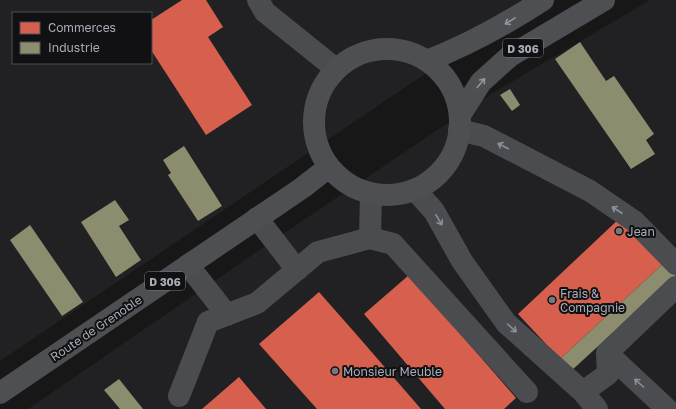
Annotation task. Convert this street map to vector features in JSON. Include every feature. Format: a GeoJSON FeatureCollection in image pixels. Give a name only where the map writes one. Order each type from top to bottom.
{"type":"FeatureCollection","features":[{"type":"Feature","properties":{"kind":"main road","name":"D 306"},"geometry":{"type":"LineString","coordinates":[[427,61],[457,49],[506,23],[543,0]]}},
{"type":"Feature","properties":{"kind":"main road","name":"D 306"},"geometry":{"type":"LineString","coordinates":[[459,123],[481,82],[510,56],[604,0]]}},
{"type":"Feature","properties":{"kind":"main road"},"geometry":{"type":"LineString","coordinates":[[383,49],[409,52],[427,61],[443,76],[454,94],[459,123],[455,149],[445,166],[432,180],[415,190],[393,195],[371,194],[348,184],[329,167],[318,149],[314,128],[315,106],[323,86],[336,69],[357,55],[383,49]]}},
{"type":"Feature","properties":{"kind":"main road","name":"Route de Grenoble"},"geometry":{"type":"LineString","coordinates":[[0,393],[302,188],[329,167]]}},
{"type":"Feature","properties":{"kind":"street"},"geometry":{"type":"LineString","coordinates":[[258,0],[265,12],[336,69]]}},
{"type":"Feature","properties":{"kind":"street"},"geometry":{"type":"LineString","coordinates":[[459,123],[590,192],[634,221],[676,264]]}},
{"type":"Feature","properties":{"kind":"street"},"geometry":{"type":"LineString","coordinates":[[415,190],[434,211],[462,261],[506,323],[583,392],[597,409]]}},
{"type":"Feature","properties":{"kind":"street"},"geometry":{"type":"LineString","coordinates":[[370,238],[371,194]]}},
{"type":"Feature","properties":{"kind":"street"},"geometry":{"type":"LineString","coordinates":[[257,218],[297,270]]}},
{"type":"Feature","properties":{"kind":"street"},"geometry":{"type":"LineString","coordinates":[[179,396],[208,322],[257,304],[318,252],[370,238],[393,244],[527,392]]}},
{"type":"Feature","properties":{"kind":"street"},"geometry":{"type":"LineString","coordinates":[[188,265],[227,315]]}},
{"type":"Feature","properties":{"kind":"street"},"geometry":{"type":"LineString","coordinates":[[583,392],[608,374],[607,353],[676,287]]}},
{"type":"Feature","properties":{"kind":"street"},"geometry":{"type":"LineString","coordinates":[[607,353],[667,409]]}},
{"type":"Feature","properties":{"kind":"shaded area"},"geometry":{"type":"Polygon","coordinates":[[[0,0],[535,0],[0,361],[0,0]]]}},
{"type":"Feature","properties":{"kind":"shaded area"},"geometry":{"type":"Polygon","coordinates":[[[650,0],[676,0],[676,409],[28,409],[293,227],[491,94],[650,0]]]}},
{"type":"Feature","properties":{"kind":"building: Commerces"},"geometry":{"type":"Polygon","coordinates":[[[182,0],[206,0],[223,27],[208,37],[252,105],[206,135],[152,52],[152,19],[182,0]]]}},
{"type":"Feature","properties":{"kind":"building: Commerces"},"geometry":{"type":"Polygon","coordinates":[[[622,216],[665,262],[560,359],[518,314],[622,216]]]}},
{"type":"Feature","properties":{"kind":"building: Commerces"},"geometry":{"type":"Polygon","coordinates":[[[409,275],[516,398],[504,409],[445,409],[364,314],[409,275]]]}},
{"type":"Feature","properties":{"kind":"building: Commerces","name":"Monsieur Meuble"},"geometry":{"type":"Polygon","coordinates":[[[319,292],[421,409],[317,409],[259,344],[319,292]]]}},
{"type":"Feature","properties":{"kind":"building: Commerces"},"geometry":{"type":"Polygon","coordinates":[[[239,377],[266,409],[202,409],[239,377]]]}},
{"type":"Feature","properties":{"kind":"building: Industrie"},"geometry":{"type":"Polygon","coordinates":[[[580,42],[606,81],[614,76],[654,134],[646,140],[655,154],[631,169],[555,59],[580,42]]]}},
{"type":"Feature","properties":{"kind":"building: Industrie"},"geometry":{"type":"Polygon","coordinates":[[[510,89],[520,105],[512,111],[500,95],[510,89]]]}},
{"type":"Feature","properties":{"kind":"building: Industrie"},"geometry":{"type":"Polygon","coordinates":[[[184,146],[222,206],[198,221],[168,175],[171,173],[163,160],[184,146]]]}},
{"type":"Feature","properties":{"kind":"building: Industrie"},"geometry":{"type":"Polygon","coordinates":[[[115,200],[129,220],[119,226],[141,260],[116,277],[81,222],[115,200]]]}},
{"type":"Feature","properties":{"kind":"building: Industrie"},"geometry":{"type":"Polygon","coordinates":[[[30,225],[83,302],[62,316],[10,240],[30,225]]]}},
{"type":"Feature","properties":{"kind":"building: Industrie"},"geometry":{"type":"Polygon","coordinates":[[[665,262],[676,275],[571,371],[560,359],[665,262]]]}},
{"type":"Feature","properties":{"kind":"building: Industrie"},"geometry":{"type":"Polygon","coordinates":[[[119,379],[143,409],[120,409],[104,390],[119,379]]]}},
{"type":"Feature","properties":{"kind":"place","name":"Jean"},"geometry":{"type":"Point","coordinates":[619,231]}},
{"type":"Feature","properties":{"kind":"place","name":"Frais & Compagnie"},"geometry":{"type":"Point","coordinates":[552,300]}},
{"type":"Feature","properties":{"kind":"place","name":"Monsieur Meuble"},"geometry":{"type":"Point","coordinates":[335,371]}}]}
